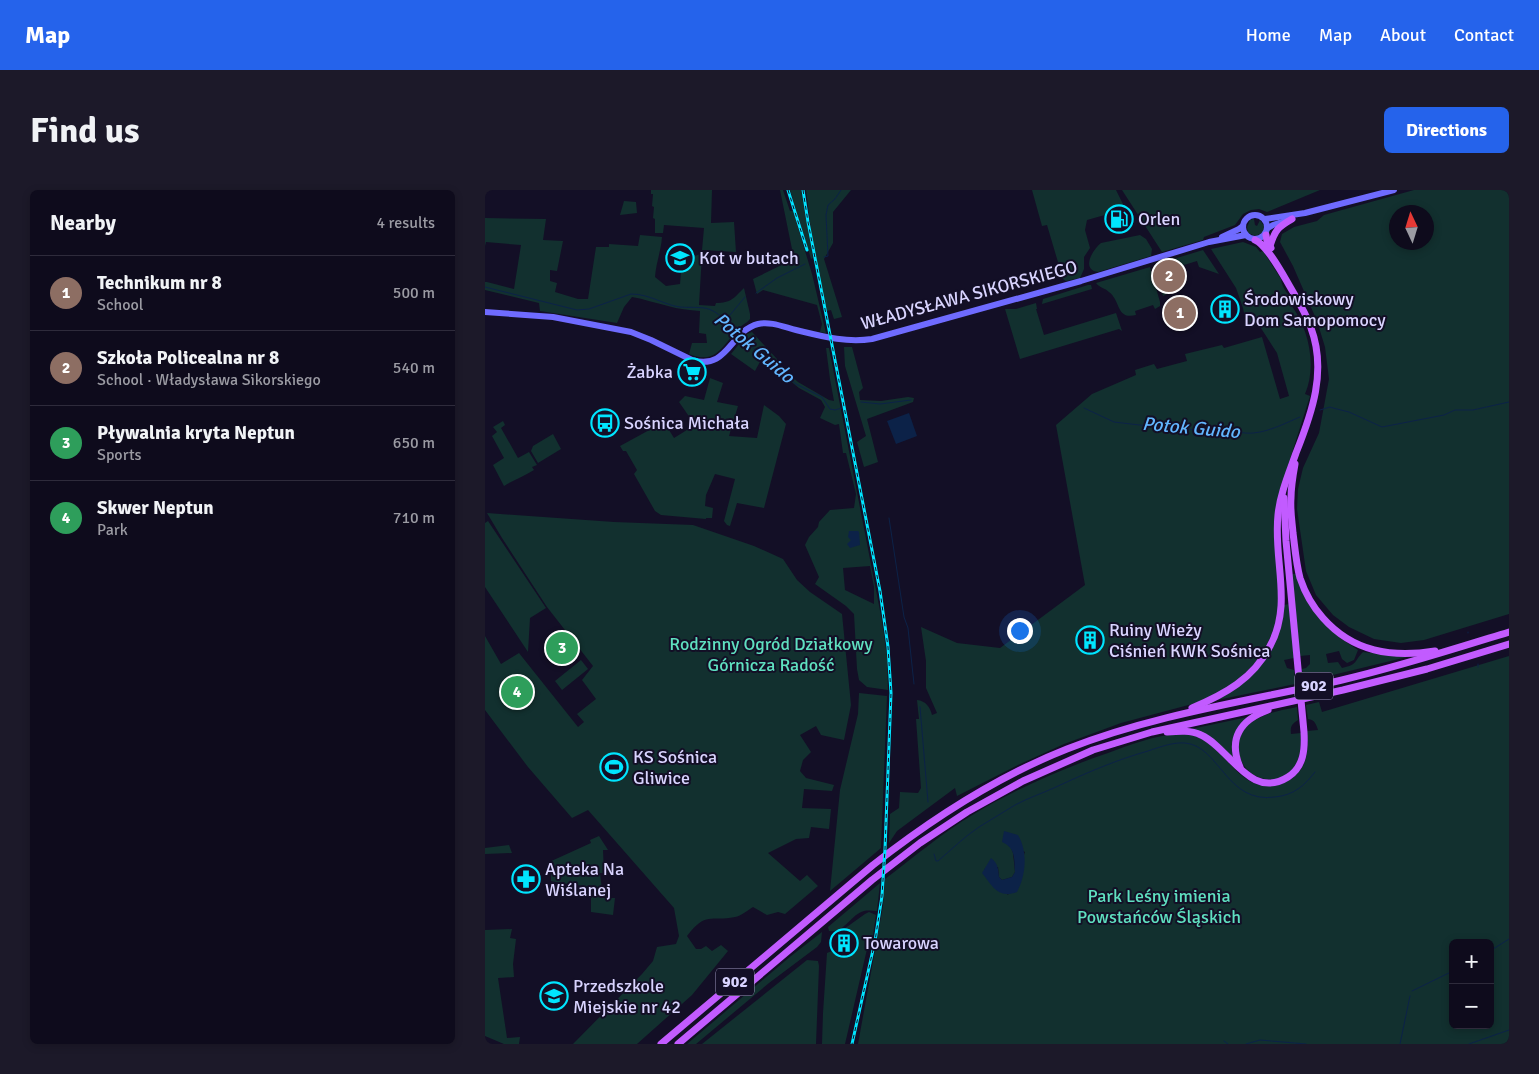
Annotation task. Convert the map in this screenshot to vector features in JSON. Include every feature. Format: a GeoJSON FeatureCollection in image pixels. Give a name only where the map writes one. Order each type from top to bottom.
{"type":"FeatureCollection","features":[{"type":"Feature","properties":{"kind":"main road"},"geometry":{"type":"LineString","coordinates":[[1270,246],[1275,231],[1279,226],[1293,219]]}},
{"type":"Feature","properties":{"kind":"main road"},"geometry":{"type":"LineString","coordinates":[[1175,715],[1216,698],[1234,688],[1255,669],[1271,646],[1282,605],[1277,525],[1279,504],[1288,473],[1315,400],[1318,356],[1308,320],[1276,262],[1267,241],[1267,232]]}},
{"type":"Feature","properties":{"kind":"main road"},"geometry":{"type":"LineString","coordinates":[[1255,240],[1260,242],[1276,262]]}},
{"type":"Feature","properties":{"kind":"main road"},"geometry":{"type":"LineString","coordinates":[[1296,454],[1291,499],[1297,567],[1305,591],[1322,617],[1355,644],[1377,651],[1407,654],[1460,647]]}},
{"type":"Feature","properties":{"kind":"main road"},"geometry":{"type":"LineString","coordinates":[[1152,732],[1190,732],[1201,735],[1210,740],[1250,777],[1263,782],[1276,782],[1287,778],[1301,762],[1304,749],[1304,732],[1285,527],[1285,488]]}},
{"type":"Feature","properties":{"kind":"main road","name":"902"},"geometry":{"type":"LineString","coordinates":[[661,1044],[873,865],[932,821],[1005,778],[1052,756],[1107,734],[1175,715],[1349,678],[1408,663],[1509,632]]}},
{"type":"Feature","properties":{"kind":"main road","name":"902"},"geometry":{"type":"LineString","coordinates":[[679,1044],[872,880],[934,833],[993,796],[1093,750],[1152,732],[1343,690],[1427,669],[1509,644]]}},
{"type":"Feature","properties":{"kind":"main road"},"geometry":{"type":"LineString","coordinates":[[1241,770],[1235,746],[1242,727],[1261,712],[1293,701]]}},
{"type":"Feature","properties":{"kind":"street"},"geometry":{"type":"LineString","coordinates":[[1305,213],[1273,225],[1260,239],[1255,240],[1246,235],[1243,229],[1246,219],[1253,215],[1265,219],[1305,213],[1393,190]]}},
{"type":"Feature","properties":{"kind":"street"},"geometry":{"type":"LineString","coordinates":[[1265,219],[1267,232]]}},
{"type":"Feature","properties":{"kind":"street","name":"WŁADYSŁAWA SIKORSKIEGO"},"geometry":{"type":"LineString","coordinates":[[1209,242],[1243,226]]}},
{"type":"Feature","properties":{"kind":"street","name":"WŁADYSŁAWA SIKORSKIEGO"},"geometry":{"type":"LineString","coordinates":[[485,312],[553,317],[631,332],[686,358],[698,362],[707,362],[716,360],[726,352],[744,331],[758,324],[765,323],[830,339],[847,341],[872,339],[1081,281],[1209,242],[1246,235]]}},
{"type":"Feature","properties":{"kind":"green space"},"geometry":{"type":"Polygon","coordinates":[[[651,190],[712,190],[711,223],[734,222],[736,252],[702,250],[704,228],[664,225],[663,233],[655,233],[654,207],[652,206],[653,194],[651,194],[651,190]]]}},
{"type":"Feature","properties":{"kind":"green space"},"geometry":{"type":"Polygon","coordinates":[[[780,190],[783,190],[790,211],[793,211],[812,274],[826,333],[820,332],[822,324],[817,305],[763,290],[757,294],[753,279],[794,259],[780,190]]]}},
{"type":"Feature","properties":{"kind":"green space"},"geometry":{"type":"Polygon","coordinates":[[[790,190],[801,190],[813,258],[811,259],[790,190]]]}},
{"type":"Feature","properties":{"kind":"green space"},"geometry":{"type":"Polygon","coordinates":[[[806,190],[851,190],[833,212],[833,243],[824,259],[842,317],[834,319],[831,310],[827,311],[824,301],[811,231],[806,190]]]}},
{"type":"Feature","properties":{"kind":"green space"},"geometry":{"type":"Polygon","coordinates":[[[1032,190],[1116,190],[1123,204],[1119,211],[1087,220],[1085,230],[1090,248],[1084,257],[1084,269],[1080,278],[1066,281],[1063,279],[1047,225],[1042,226],[1032,190]]]}},
{"type":"Feature","properties":{"kind":"green space"},"geometry":{"type":"Polygon","coordinates":[[[1122,190],[1320,190],[1267,212],[1259,209],[1251,210],[1243,214],[1235,225],[1204,237],[1203,240],[1162,252],[1122,190]]]}},
{"type":"Feature","properties":{"kind":"green space"},"geometry":{"type":"Polygon","coordinates":[[[1414,190],[1509,190],[1509,614],[1424,640],[1401,643],[1374,639],[1349,627],[1333,615],[1316,595],[1306,571],[1297,509],[1298,489],[1303,468],[1319,433],[1329,379],[1325,347],[1317,321],[1293,266],[1280,242],[1282,234],[1294,227],[1317,221],[1324,215],[1414,190]]]}},
{"type":"Feature","properties":{"kind":"green space"},"geometry":{"type":"Polygon","coordinates":[[[624,201],[636,202],[637,213],[620,215],[624,201]]]}},
{"type":"Feature","properties":{"kind":"green space"},"geometry":{"type":"Polygon","coordinates":[[[485,218],[546,219],[543,240],[563,241],[557,271],[550,270],[550,281],[557,283],[555,292],[578,299],[588,299],[596,247],[609,247],[609,244],[638,246],[640,235],[662,237],[655,277],[666,286],[680,284],[682,261],[702,254],[699,305],[715,306],[716,303],[729,301],[744,288],[750,319],[712,356],[698,357],[689,354],[692,343],[707,343],[706,334],[699,333],[700,311],[676,308],[632,297],[624,307],[617,323],[540,311],[539,303],[485,290],[485,282],[514,289],[521,245],[486,242],[485,246],[485,218]]]}},
{"type":"Feature","properties":{"kind":"green space"},"geometry":{"type":"Polygon","coordinates":[[[1254,219],[1255,225],[1257,226],[1260,220],[1264,226],[1263,232],[1256,236],[1248,233],[1247,227],[1250,220],[1254,219]]]}},
{"type":"Feature","properties":{"kind":"green space"},"geometry":{"type":"Polygon","coordinates":[[[1140,235],[1146,239],[1152,249],[1151,256],[1098,272],[1090,268],[1090,259],[1094,250],[1101,243],[1140,235]]]}},
{"type":"Feature","properties":{"kind":"green space"},"geometry":{"type":"Polygon","coordinates":[[[1243,242],[1256,247],[1260,252],[1263,251],[1281,279],[1284,289],[1294,302],[1291,305],[1307,336],[1311,360],[1309,383],[1305,394],[1310,396],[1279,494],[1280,593],[1276,625],[1261,657],[1234,684],[1196,703],[1121,723],[1064,744],[957,796],[955,788],[897,831],[889,843],[890,814],[899,808],[900,792],[918,793],[921,788],[916,719],[919,719],[917,700],[927,705],[932,715],[937,713],[926,688],[926,661],[921,627],[957,643],[1000,648],[1085,585],[1056,425],[1092,394],[1136,375],[1135,370],[1154,364],[1157,369],[1187,361],[1185,354],[1222,345],[1224,348],[1262,337],[1280,399],[1289,396],[1277,353],[1257,322],[1249,325],[1246,323],[1236,288],[1211,249],[1243,242]]]}},
{"type":"Feature","properties":{"kind":"green space"},"geometry":{"type":"Polygon","coordinates":[[[1203,250],[1219,274],[1199,267],[1197,261],[1161,272],[1167,294],[1163,296],[1154,265],[1203,250]]]}},
{"type":"Feature","properties":{"kind":"green space"},"geometry":{"type":"Polygon","coordinates":[[[1150,267],[1160,306],[1155,309],[1153,305],[1135,311],[1136,315],[1125,315],[1113,296],[1096,283],[1150,267]]]}},
{"type":"Feature","properties":{"kind":"green space"},"geometry":{"type":"Polygon","coordinates":[[[1091,285],[1092,289],[1042,304],[1043,299],[1091,285]]]}},
{"type":"Feature","properties":{"kind":"green space"},"geometry":{"type":"Polygon","coordinates":[[[1036,303],[1044,335],[1116,313],[1122,331],[1119,329],[1020,359],[1005,309],[1016,309],[1036,303]]]}},
{"type":"Feature","properties":{"kind":"green space"},"geometry":{"type":"Polygon","coordinates":[[[752,332],[777,359],[776,363],[798,382],[834,401],[826,348],[829,348],[882,621],[887,657],[888,690],[867,687],[859,680],[854,614],[815,584],[819,577],[805,545],[818,527],[819,522],[830,510],[854,508],[856,494],[846,453],[843,453],[839,424],[835,425],[820,418],[825,407],[821,400],[799,388],[762,358],[755,371],[731,354],[747,334],[752,332]],[[870,566],[843,568],[845,590],[874,604],[874,587],[870,566]]]}},
{"type":"Feature","properties":{"kind":"green space"},"geometry":{"type":"Polygon","coordinates":[[[844,347],[852,347],[863,388],[859,392],[860,400],[881,401],[908,397],[914,398],[913,402],[867,419],[878,462],[864,467],[857,442],[866,436],[845,366],[844,347]]]}},
{"type":"Feature","properties":{"kind":"green space"},"geometry":{"type":"Polygon","coordinates":[[[710,378],[723,383],[717,402],[738,406],[729,436],[757,438],[764,405],[786,424],[764,508],[737,503],[730,526],[724,521],[735,479],[715,474],[706,495],[705,506],[713,508],[712,518],[661,515],[655,511],[634,474],[637,470],[626,451],[623,451],[620,446],[664,422],[674,438],[695,425],[679,402],[685,396],[704,400],[710,378]]]}},
{"type":"Feature","properties":{"kind":"green space"},"geometry":{"type":"Polygon","coordinates":[[[503,421],[505,425],[501,428],[518,458],[529,452],[537,465],[532,467],[534,470],[504,486],[493,465],[504,458],[492,436],[497,432],[493,427],[503,421]]]}},
{"type":"Feature","properties":{"kind":"green space"},"geometry":{"type":"Polygon","coordinates":[[[553,434],[561,449],[538,463],[531,451],[533,446],[553,434]]]}},
{"type":"Feature","properties":{"kind":"green space","name":"Rodzinny Ogród Działkowy Górnicza Radość"},"geometry":{"type":"Polygon","coordinates":[[[487,513],[614,522],[693,525],[754,546],[783,559],[797,580],[810,592],[842,614],[851,705],[844,740],[821,735],[816,726],[800,735],[811,752],[803,760],[800,771],[806,778],[834,785],[832,791],[804,789],[802,808],[831,809],[829,829],[811,827],[809,838],[796,839],[768,853],[800,881],[807,875],[818,886],[785,914],[778,912],[767,915],[753,907],[737,916],[704,920],[693,928],[687,936],[696,949],[706,946],[712,951],[721,945],[728,951],[692,995],[637,1044],[573,1044],[642,974],[653,961],[657,947],[676,944],[679,936],[674,908],[588,810],[572,818],[528,767],[485,710],[485,636],[501,664],[519,653],[578,727],[584,722],[577,714],[596,699],[582,680],[593,666],[547,607],[487,513]]]}},
{"type":"Feature","properties":{"kind":"green space"},"geometry":{"type":"Polygon","coordinates":[[[488,521],[546,608],[530,618],[528,652],[485,587],[485,523],[488,521]]]}},
{"type":"Feature","properties":{"kind":"green space"},"geometry":{"type":"Polygon","coordinates":[[[1292,574],[1296,574],[1300,584],[1340,638],[1358,650],[1354,660],[1347,663],[1342,659],[1339,651],[1326,654],[1328,663],[1338,662],[1342,668],[1347,667],[1353,664],[1363,652],[1407,657],[1304,682],[1302,669],[1310,664],[1310,655],[1300,656],[1292,574]]]}},
{"type":"Feature","properties":{"kind":"green space"},"geometry":{"type":"Polygon","coordinates":[[[1289,604],[1294,658],[1284,660],[1287,668],[1294,670],[1295,684],[1217,700],[1249,679],[1283,618],[1284,605],[1289,604]]]}},
{"type":"Feature","properties":{"kind":"green space","name":"Park Leśny imienia Powstańców Śląskich"},"geometry":{"type":"Polygon","coordinates":[[[1509,656],[1509,1044],[858,1044],[883,906],[885,879],[939,837],[990,805],[1039,780],[1125,747],[1152,738],[1170,735],[1188,735],[1200,738],[1242,775],[1259,785],[1270,786],[1286,782],[1299,772],[1305,762],[1308,744],[1307,731],[1318,730],[1314,721],[1308,719],[1306,705],[1319,702],[1322,712],[1509,656]],[[1010,845],[1015,872],[1012,877],[1002,880],[999,877],[998,867],[984,869],[1008,895],[1025,852],[1010,845]]]}},
{"type":"Feature","properties":{"kind":"green space"},"geometry":{"type":"Polygon","coordinates":[[[581,660],[588,669],[562,690],[555,681],[581,660]]]}},
{"type":"Feature","properties":{"kind":"green space"},"geometry":{"type":"Polygon","coordinates":[[[859,693],[887,696],[881,848],[830,891],[840,790],[858,714],[859,693]]]}},
{"type":"Feature","properties":{"kind":"green space"},"geometry":{"type":"Polygon","coordinates":[[[1297,707],[1298,720],[1292,726],[1291,734],[1301,733],[1301,746],[1298,760],[1291,771],[1282,777],[1271,779],[1261,778],[1252,773],[1244,766],[1239,755],[1239,742],[1245,728],[1262,717],[1297,707]]]}},
{"type":"Feature","properties":{"kind":"green space"},"geometry":{"type":"Polygon","coordinates":[[[1248,717],[1232,746],[1234,760],[1191,729],[1248,717]]]}},
{"type":"Feature","properties":{"kind":"green space"},"geometry":{"type":"Polygon","coordinates":[[[599,836],[608,850],[603,850],[604,873],[600,873],[603,898],[615,898],[613,915],[591,912],[591,887],[551,881],[551,868],[547,868],[547,863],[591,843],[590,840],[599,836]]]}},
{"type":"Feature","properties":{"kind":"green space"},"geometry":{"type":"Polygon","coordinates":[[[509,845],[512,853],[485,854],[485,848],[509,845]]]}},
{"type":"Feature","properties":{"kind":"green space"},"geometry":{"type":"Polygon","coordinates":[[[880,883],[877,911],[859,913],[839,930],[829,931],[828,927],[880,883]]]}},
{"type":"Feature","properties":{"kind":"green space"},"geometry":{"type":"Polygon","coordinates":[[[869,912],[876,915],[871,949],[867,949],[845,1044],[822,1044],[827,953],[839,948],[837,934],[869,912]]]}},
{"type":"Feature","properties":{"kind":"green space"},"geometry":{"type":"Polygon","coordinates":[[[512,929],[510,938],[516,939],[513,964],[514,977],[498,978],[507,1038],[520,1037],[519,1044],[504,1044],[485,1036],[485,930],[512,929]]]}},
{"type":"Feature","properties":{"kind":"green space"},"geometry":{"type":"Polygon","coordinates":[[[822,932],[821,942],[817,947],[769,983],[696,1044],[687,1044],[791,956],[822,932]]]}},
{"type":"Feature","properties":{"kind":"green space"},"geometry":{"type":"Polygon","coordinates":[[[807,960],[818,961],[819,966],[816,1044],[702,1044],[807,960]]]}},
{"type":"Feature","properties":{"kind":"water"},"geometry":{"type":"Polygon","coordinates":[[[909,413],[917,436],[896,444],[887,421],[909,413]]]}},
{"type":"Feature","properties":{"kind":"water"},"geometry":{"type":"Polygon","coordinates":[[[849,531],[859,532],[860,545],[850,548],[847,544],[851,540],[848,537],[849,531]]]}},
{"type":"Feature","properties":{"kind":"water"},"geometry":{"type":"Polygon","coordinates":[[[1004,831],[1018,835],[1023,849],[1025,864],[1017,892],[1010,894],[1000,893],[996,890],[982,873],[991,858],[996,864],[999,877],[1002,880],[1012,877],[1015,872],[1012,851],[1007,844],[1002,842],[1004,831]]]}},
{"type":"Feature","properties":{"kind":"waterway"},"geometry":{"type":"LineString","coordinates":[[824,257],[828,256],[826,215],[828,205],[841,190]]}},
{"type":"Feature","properties":{"kind":"waterway"},"geometry":{"type":"LineString","coordinates":[[756,293],[777,278],[805,264]]}},
{"type":"Feature","properties":{"kind":"waterway","name":"Potok Guido"},"geometry":{"type":"LineString","coordinates":[[485,287],[577,310],[589,309],[631,294],[638,294],[674,306],[714,311],[739,332]]}},
{"type":"Feature","properties":{"kind":"waterway"},"geometry":{"type":"LineString","coordinates":[[725,321],[745,297]]}},
{"type":"Feature","properties":{"kind":"waterway","name":"Potok Guido"},"geometry":{"type":"LineString","coordinates":[[743,337],[756,351],[796,384],[822,397],[830,409],[842,408]]}},
{"type":"Feature","properties":{"kind":"waterway","name":"Potok Guido"},"geometry":{"type":"LineString","coordinates":[[861,402],[880,404],[911,400]]}},
{"type":"Feature","properties":{"kind":"waterway","name":"Potok Guido"},"geometry":{"type":"LineString","coordinates":[[1320,410],[1330,407],[1349,412],[1382,427],[1444,415],[1455,410],[1473,410],[1509,402]]}},
{"type":"Feature","properties":{"kind":"waterway","name":"Potok Guido"},"geometry":{"type":"LineString","coordinates":[[1084,408],[1114,422],[1165,428],[1247,433],[1262,432],[1300,417]]}},
{"type":"Feature","properties":{"kind":"waterway"},"geometry":{"type":"LineString","coordinates":[[889,518],[904,617],[908,628],[914,684]]}},
{"type":"Feature","properties":{"kind":"waterway"},"geometry":{"type":"LineString","coordinates":[[920,707],[928,802]]}},
{"type":"Feature","properties":{"kind":"waterway"},"geometry":{"type":"LineString","coordinates":[[934,854],[936,861],[938,861],[979,827],[1025,800],[1113,763],[1171,744],[1185,743],[1197,746],[1207,754],[1234,784],[1245,792],[1259,797],[1282,796],[1293,792],[1303,786],[1315,772]]}},
{"type":"Feature","properties":{"kind":"waterway"},"geometry":{"type":"LineString","coordinates":[[1494,948],[1509,939]]}},
{"type":"Feature","properties":{"kind":"waterway"},"geometry":{"type":"LineString","coordinates":[[1412,991],[1449,973]]}},
{"type":"Feature","properties":{"kind":"waterway"},"geometry":{"type":"LineString","coordinates":[[1400,1044],[1410,996]]}},
{"type":"Feature","properties":{"kind":"waterway"},"geometry":{"type":"LineString","coordinates":[[1469,1044],[1509,1030]]}},
{"type":"Feature","properties":{"kind":"waterway"},"geometry":{"type":"LineString","coordinates":[[1246,1044],[1260,1040],[1306,1044]]}},
{"type":"Feature","properties":{"kind":"waterway"},"geometry":{"type":"LineString","coordinates":[[1224,1041],[1228,1044]]}},
{"type":"Feature","properties":{"kind":"railway"},"geometry":{"type":"LineString","coordinates":[[788,190],[807,250]]}},
{"type":"Feature","properties":{"kind":"railway"},"geometry":{"type":"LineString","coordinates":[[803,190],[880,591],[888,647],[891,693],[882,896],[875,941],[852,1044]]}},
{"type":"Feature","properties":{"kind":"place","name":"Orlen"},"geometry":{"type":"Point","coordinates":[1119,219]}},
{"type":"Feature","properties":{"kind":"place","name":"Kot w butach"},"geometry":{"type":"Point","coordinates":[680,258]}},
{"type":"Feature","properties":{"kind":"place","name":"Szkoła Policealna nr 8"},"geometry":{"type":"Point","coordinates":[1169,276]}},
{"type":"Feature","properties":{"kind":"place","name":"Środowiskowy Dom Samopomocy"},"geometry":{"type":"Point","coordinates":[1225,309]}},
{"type":"Feature","properties":{"kind":"place","name":"Technikum nr 8"},"geometry":{"type":"Point","coordinates":[1180,313]}},
{"type":"Feature","properties":{"kind":"place","name":"Żabka"},"geometry":{"type":"Point","coordinates":[692,372]}},
{"type":"Feature","properties":{"kind":"place","name":"Sośnica Michała"},"geometry":{"type":"Point","coordinates":[605,423]}},
{"type":"Feature","properties":{"kind":"place","name":"Ruiny Wieży Ciśnień KWK Sośnica"},"geometry":{"type":"Point","coordinates":[1090,640]}},
{"type":"Feature","properties":{"kind":"place","name":"Pływalnia kryta Neptun"},"geometry":{"type":"Point","coordinates":[562,648]}},
{"type":"Feature","properties":{"kind":"place","name":"Skwer Neptun"},"geometry":{"type":"Point","coordinates":[517,692]}},
{"type":"Feature","properties":{"kind":"place","name":"KS Sośnica Gliwice"},"geometry":{"type":"Point","coordinates":[614,767]}},
{"type":"Feature","properties":{"kind":"place","name":"Apteka Na Wiślanej"},"geometry":{"type":"Point","coordinates":[526,879]}},
{"type":"Feature","properties":{"kind":"place","name":"Towarowa"},"geometry":{"type":"Point","coordinates":[844,943]}},
{"type":"Feature","properties":{"kind":"place","name":"Przedszkole Miejskie nr 42"},"geometry":{"type":"Point","coordinates":[554,996]}}]}
